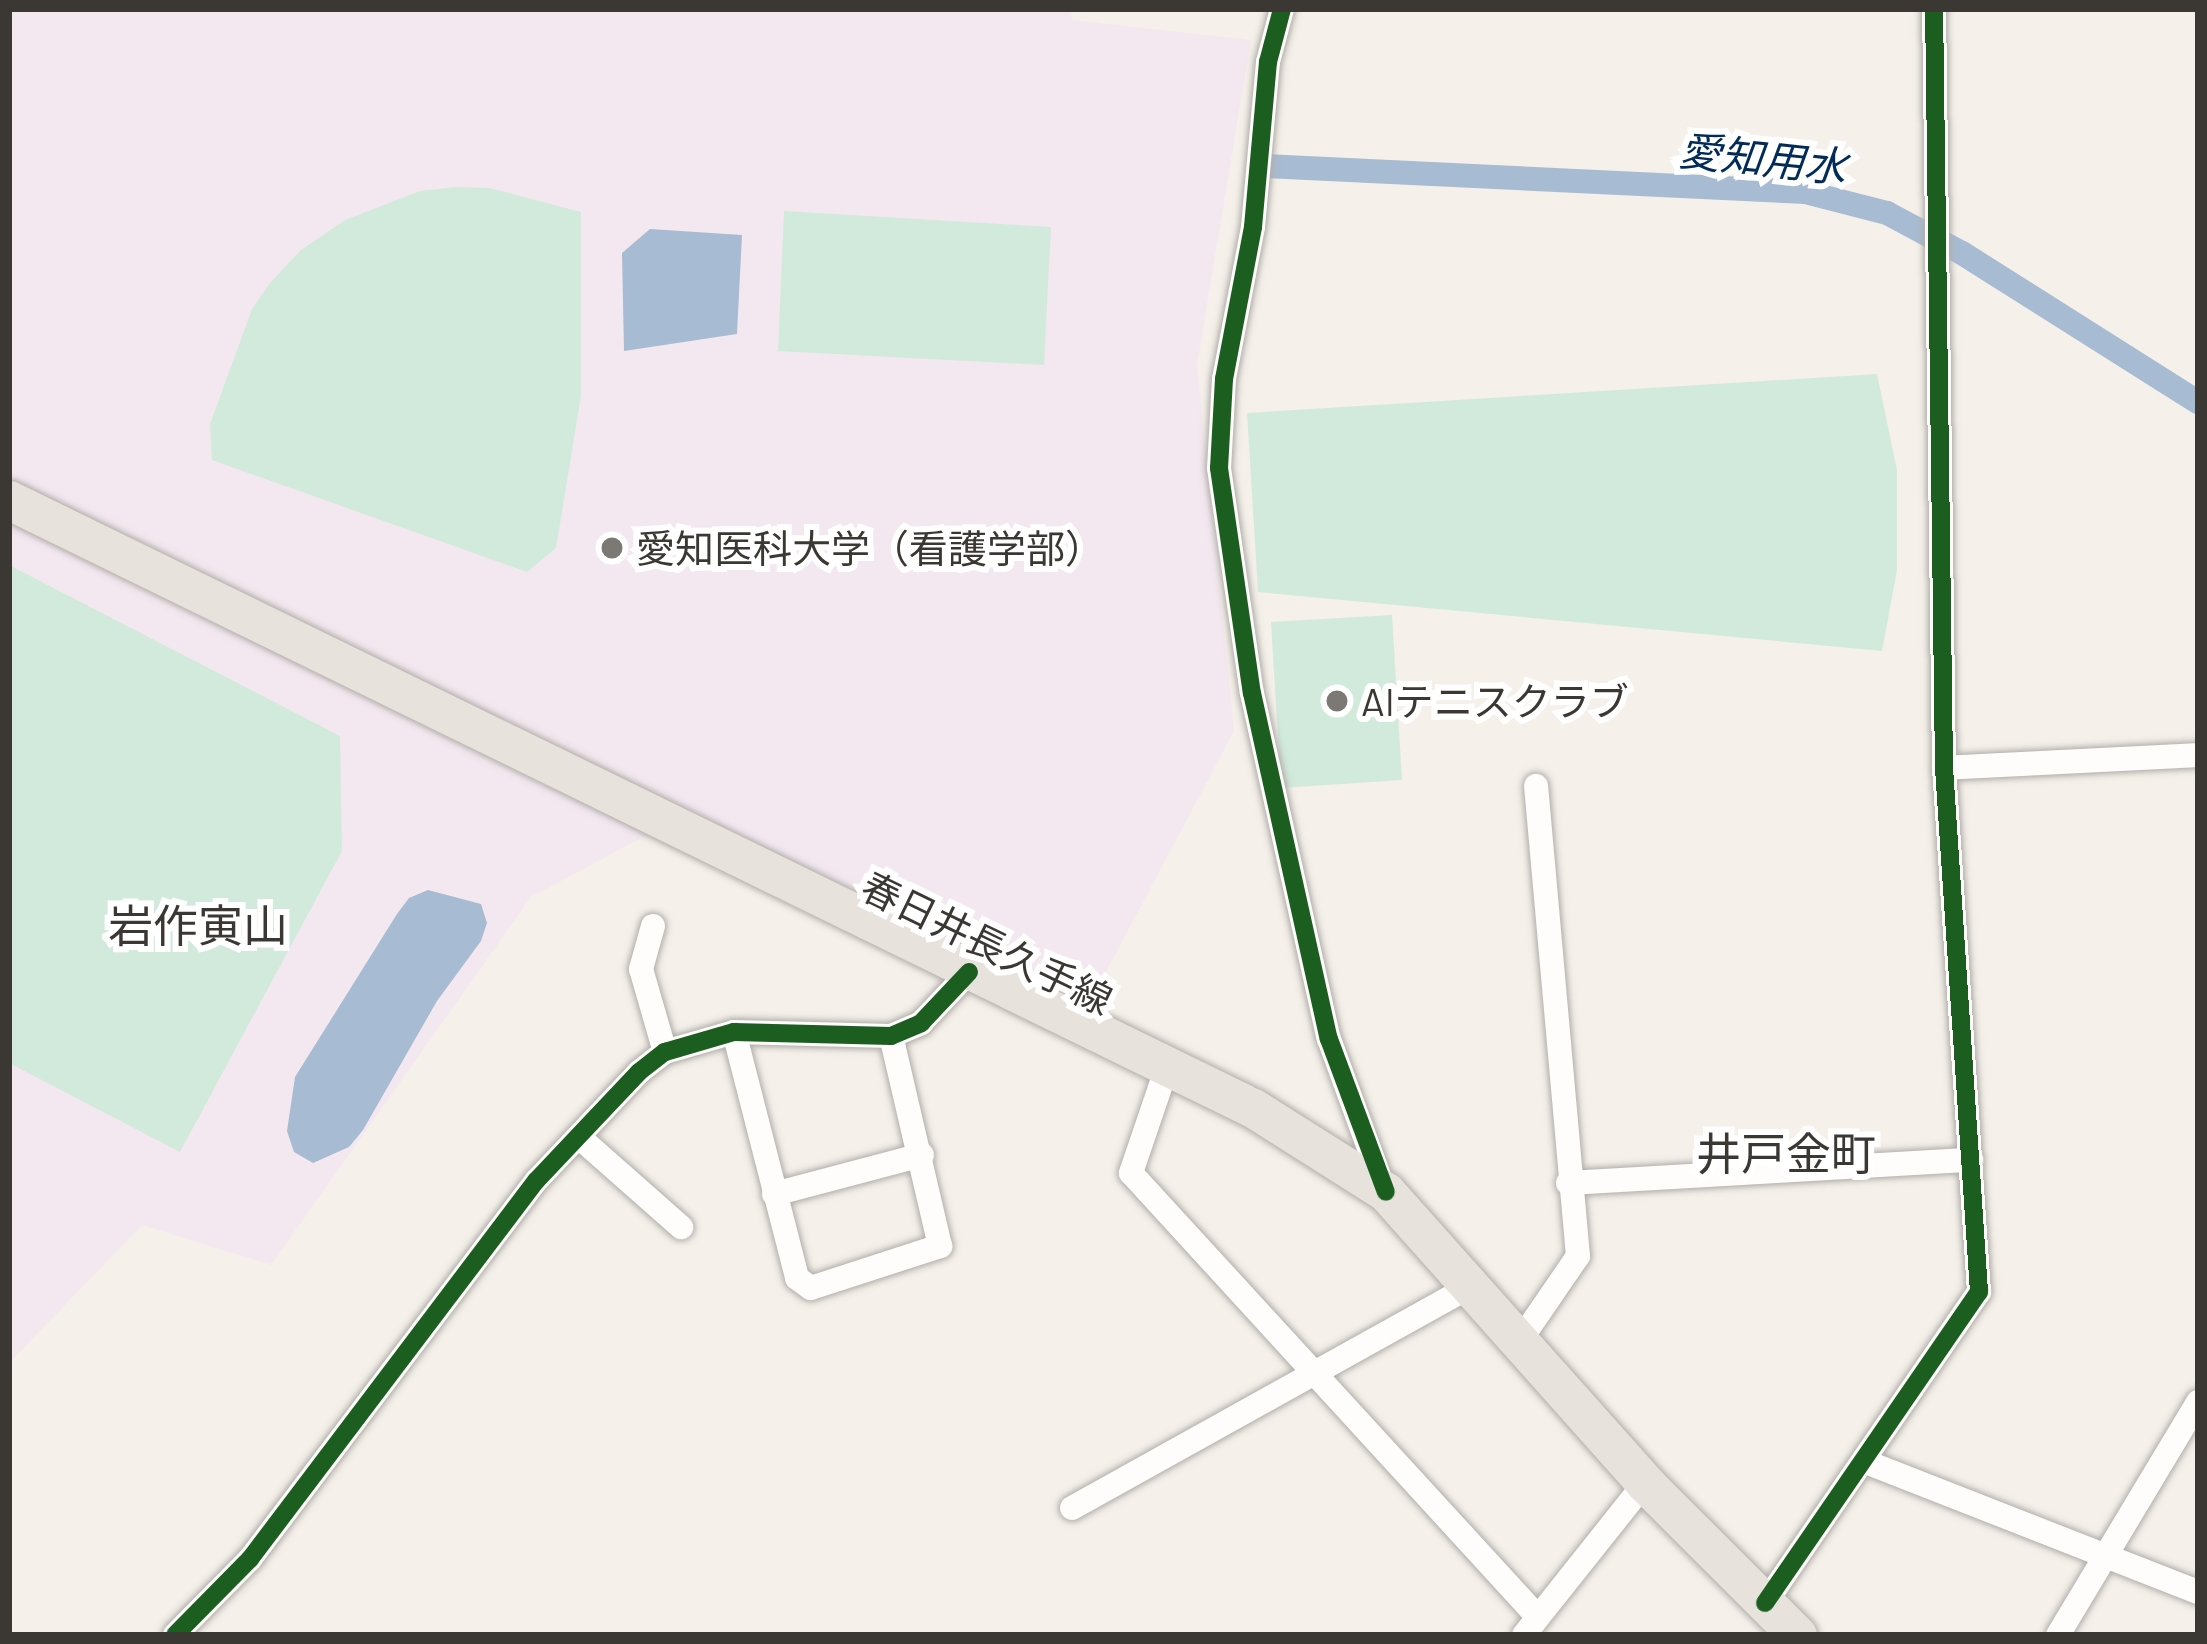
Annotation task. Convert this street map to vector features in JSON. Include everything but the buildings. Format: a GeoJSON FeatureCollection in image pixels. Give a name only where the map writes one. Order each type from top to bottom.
{"type":"FeatureCollection","features":[{"type":"Feature","properties":{"kind":"main road","name":"春日井長久手線"},"geometry":{"type":"LineString","coordinates":[[9,500],[1253,1108],[1386,1192],[1517,1345],[1779,1621]]}},
{"type":"Feature","properties":{"kind":"street"},"geometry":{"type":"LineString","coordinates":[[1282,9],[1268,62],[1253,227],[1224,379],[1219,469],[1252,693],[1329,1039],[1386,1192]]}},
{"type":"Feature","properties":{"kind":"street"},"geometry":{"type":"LineString","coordinates":[[1779,1621],[1866,1462],[1978,1292],[1944,768],[1934,9]]}},
{"type":"Feature","properties":{"kind":"street"},"geometry":{"type":"LineString","coordinates":[[1944,768],[2198,755]]}},
{"type":"Feature","properties":{"kind":"street"},"geometry":{"type":"LineString","coordinates":[[1517,1345],[1578,1256],[1536,786]]}},
{"type":"Feature","properties":{"kind":"street"},"geometry":{"type":"LineString","coordinates":[[653,926],[640,969],[665,1052]]}},
{"type":"Feature","properties":{"kind":"street"},"geometry":{"type":"LineString","coordinates":[[175,1635],[250,1559],[495,1234],[665,1052],[734,1032],[891,1036],[921,1023],[969,972]]}},
{"type":"Feature","properties":{"kind":"street"},"geometry":{"type":"LineString","coordinates":[[734,1032],[796,1278],[811,1288],[940,1246],[891,1036]]}},
{"type":"Feature","properties":{"kind":"street"},"geometry":{"type":"LineString","coordinates":[[1167,1067],[1131,1173],[1313,1371],[1531,1626],[1645,1483]]}},
{"type":"Feature","properties":{"kind":"street"},"geometry":{"type":"LineString","coordinates":[[580,1138],[681,1227]]}},
{"type":"Feature","properties":{"kind":"street"},"geometry":{"type":"LineString","coordinates":[[774,1194],[922,1154]]}},
{"type":"Feature","properties":{"kind":"street"},"geometry":{"type":"LineString","coordinates":[[1568,1184],[1971,1160]]}},
{"type":"Feature","properties":{"kind":"street"},"geometry":{"type":"LineString","coordinates":[[1072,1508],[1468,1288]]}},
{"type":"Feature","properties":{"kind":"street"},"geometry":{"type":"LineString","coordinates":[[2058,1635],[2198,1402]]}},
{"type":"Feature","properties":{"kind":"street"},"geometry":{"type":"LineString","coordinates":[[1866,1462],[2198,1592]]}},
{"type":"Feature","properties":{"kind":"shaded area","name":"愛知医科大学（看護学部）"},"geometry":{"type":"Polygon","coordinates":[[[9,9],[1071,9],[1072,20],[1251,40],[1197,365],[1234,731],[1091,1000],[688,813],[531,897],[271,1265],[142,1225],[9,1363],[9,9]]]}},
{"type":"Feature","properties":{"kind":"green space"},"geometry":{"type":"Polygon","coordinates":[[[490,188],[581,212],[581,396],[556,548],[527,572],[212,460],[210,424],[252,309],[270,283],[301,250],[345,220],[420,191],[490,188]]]}},
{"type":"Feature","properties":{"kind":"green space"},"geometry":{"type":"Polygon","coordinates":[[[784,211],[1051,227],[1044,365],[778,351],[784,211]]]}},
{"type":"Feature","properties":{"kind":"green space"},"geometry":{"type":"Polygon","coordinates":[[[1877,374],[1897,470],[1897,570],[1882,651],[1258,592],[1247,413],[1877,374]]]}},
{"type":"Feature","properties":{"kind":"green space"},"geometry":{"type":"Polygon","coordinates":[[[9,565],[340,736],[342,851],[180,1152],[9,1063],[9,565]]]}},
{"type":"Feature","properties":{"kind":"green space","name":"AIテニスクラブ"},"geometry":{"type":"Polygon","coordinates":[[[1392,615],[1402,780],[1281,788],[1271,622],[1392,615]]]}},
{"type":"Feature","properties":{"kind":"water"},"geometry":{"type":"Polygon","coordinates":[[[650,229],[742,235],[737,334],[624,351],[622,253],[650,229]]]}},
{"type":"Feature","properties":{"kind":"water"},"geometry":{"type":"Polygon","coordinates":[[[428,890],[481,904],[487,923],[481,941],[437,1001],[363,1130],[349,1147],[313,1163],[294,1152],[287,1131],[295,1077],[397,914],[409,898],[428,890]]]}},
{"type":"Feature","properties":{"kind":"waterway","name":"愛知用水"},"geometry":{"type":"LineString","coordinates":[[1266,166],[1805,192],[1887,213],[1962,253],[2198,402]]}},
{"type":"Feature","properties":{"kind":"cycle path"},"geometry":{"type":"LineString","coordinates":[[1282,9],[1268,62],[1253,227],[1224,379],[1219,468],[1252,693],[1329,1039],[1386,1192]]}},
{"type":"Feature","properties":{"kind":"cycle path"},"geometry":{"type":"LineString","coordinates":[[1765,1603],[1979,1292],[1944,768],[1934,9]]}},
{"type":"Feature","properties":{"kind":"cycle path"},"geometry":{"type":"LineString","coordinates":[[175,1635],[250,1559],[536,1181],[639,1072],[665,1052],[734,1032],[891,1036],[921,1023],[969,972]]}},
{"type":"Feature","properties":{"kind":"place","name":"愛知医科大学（看護学部）"},"geometry":{"type":"Point","coordinates":[612,548]}},
{"type":"Feature","properties":{"kind":"place","name":"AIテニスクラブ"},"geometry":{"type":"Point","coordinates":[1337,701]}},
{"type":"Feature","properties":{"kind":"district","name":"岩作寅山"},"geometry":{"type":"Point","coordinates":[198,925]}},
{"type":"Feature","properties":{"kind":"district","name":"井戸金町"},"geometry":{"type":"Point","coordinates":[1786,1153]}}]}
